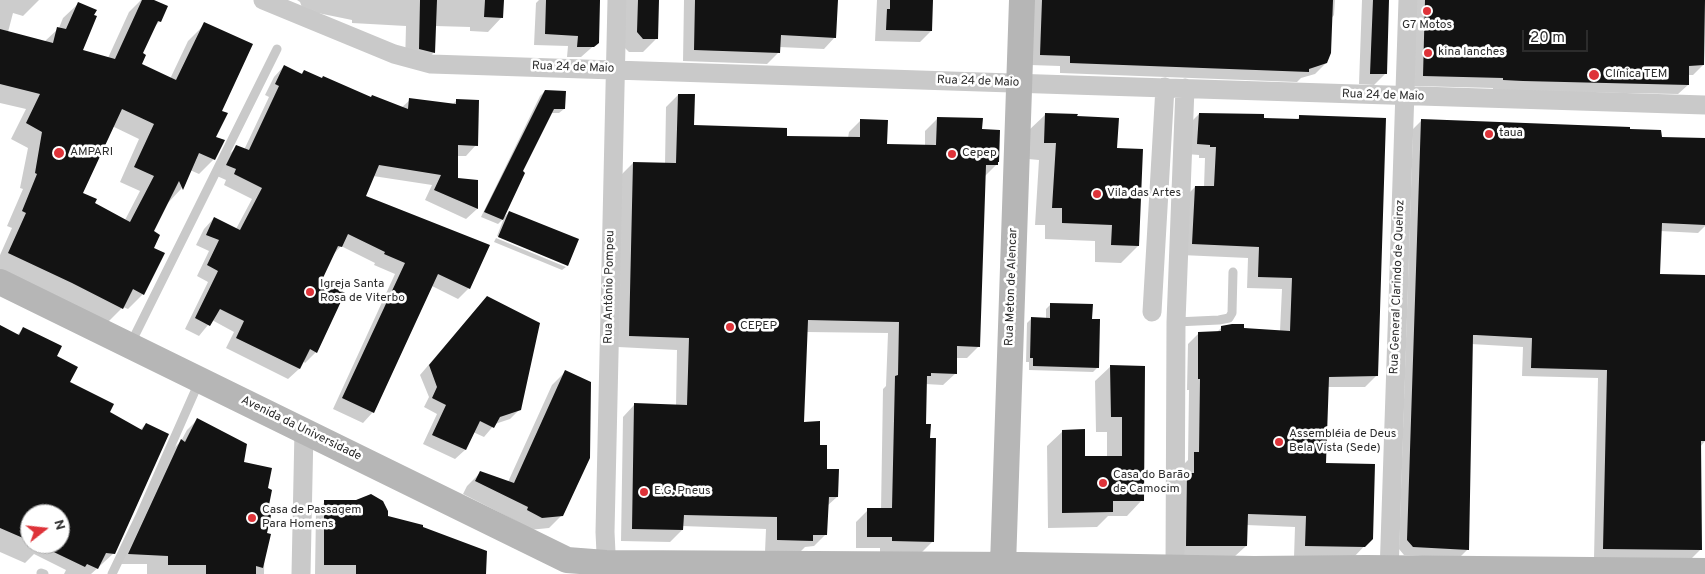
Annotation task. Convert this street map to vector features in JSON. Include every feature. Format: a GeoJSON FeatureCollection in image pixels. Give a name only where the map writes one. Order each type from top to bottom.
{"type":"FeatureCollection","features":[{"type":"Feature","properties":{"kind":"main road","name":"Rua Meton de Alencar"},"geometry":{"type":"LineString","coordinates":[[1002,569],[1022,0]]}},
{"type":"Feature","properties":{"kind":"main road","name":"Avenida da Universidade"},"geometry":{"type":"LineString","coordinates":[[0,282],[568,560],[578,567],[612,570],[1175,568],[1389,571],[1705,571]]}},
{"type":"Feature","properties":{"kind":"street","name":"Rua 24 de Maio"},"geometry":{"type":"LineString","coordinates":[[263,0],[394,54],[431,64],[1019,84],[1165,87],[1404,97],[1705,105]]}},
{"type":"Feature","properties":{"kind":"street","name":"Rua Antônio Pompeu"},"geometry":{"type":"LineString","coordinates":[[612,570],[605,532],[617,0]]}},
{"type":"Feature","properties":{"kind":"street","name":"Rua General Clarindo de Queiroz"},"geometry":{"type":"LineString","coordinates":[[1389,571],[1408,0]]}},
{"type":"Feature","properties":{"kind":"street"},"geometry":{"type":"LineString","coordinates":[[1152,312],[1165,87]]}},
{"type":"Feature","properties":{"kind":"street"},"geometry":{"type":"LineString","coordinates":[[1175,568],[1176,322],[1185,88]]}},
{"type":"Feature","properties":{"kind":"street"},"geometry":{"type":"LineString","coordinates":[[301,574],[304,430]]}},
{"type":"Feature","properties":{"kind":"lane"},"geometry":{"type":"LineString","coordinates":[[130,346],[277,50]]}},
{"type":"Feature","properties":{"kind":"lane"},"geometry":{"type":"LineString","coordinates":[[1176,322],[1229,318],[1232,313],[1233,272]]}},
{"type":"Feature","properties":{"kind":"lane"},"geometry":{"type":"LineString","coordinates":[[112,574],[200,380]]}},
{"type":"Feature","properties":{"kind":"building"},"geometry":{"type":"Polygon","coordinates":[[[142,0],[154,0],[168,6],[161,22],[158,21],[143,53],[146,55],[142,64],[176,80],[204,22],[253,44],[222,111],[228,113],[216,137],[225,140],[215,160],[199,153],[183,190],[179,181],[154,231],[160,235],[154,248],[165,253],[144,295],[133,289],[123,309],[8,253],[26,213],[22,211],[37,174],[35,173],[42,132],[26,123],[40,94],[0,84],[0,29],[53,43],[57,27],[66,29],[78,2],[97,10],[94,15],[97,16],[83,50],[115,59],[142,0]],[[122,109],[83,193],[97,199],[95,203],[130,222],[154,176],[134,167],[154,124],[122,109]]]}},
{"type":"Feature","properties":{"kind":"building"},"geometry":{"type":"Polygon","coordinates":[[[420,0],[437,0],[435,53],[419,49],[420,0]]]}},
{"type":"Feature","properties":{"kind":"building"},"geometry":{"type":"Polygon","coordinates":[[[485,0],[504,0],[503,18],[484,17],[485,0]]]}},
{"type":"Feature","properties":{"kind":"building"},"geometry":{"type":"Polygon","coordinates":[[[546,0],[600,0],[599,43],[594,47],[577,47],[578,36],[545,34],[546,0]]]}},
{"type":"Feature","properties":{"kind":"building"},"geometry":{"type":"Polygon","coordinates":[[[638,0],[659,0],[658,39],[643,39],[637,32],[638,0]]]}},
{"type":"Feature","properties":{"kind":"building"},"geometry":{"type":"Polygon","coordinates":[[[695,0],[838,0],[836,38],[781,35],[780,53],[694,50],[695,0]]]}},
{"type":"Feature","properties":{"kind":"building"},"geometry":{"type":"Polygon","coordinates":[[[890,0],[933,0],[932,31],[886,30],[887,9],[890,9],[890,0]]]}},
{"type":"Feature","properties":{"kind":"building"},"geometry":{"type":"Polygon","coordinates":[[[1042,0],[1333,0],[1331,53],[1327,63],[1309,69],[1309,72],[1070,63],[1070,56],[1040,55],[1042,0]]]}},
{"type":"Feature","properties":{"kind":"building"},"geometry":{"type":"Polygon","coordinates":[[[1373,0],[1389,0],[1387,74],[1370,74],[1373,0]]]}},
{"type":"Feature","properties":{"kind":"building"},"geometry":{"type":"Polygon","coordinates":[[[1425,0],[1705,0],[1704,65],[1689,66],[1689,85],[1523,81],[1503,80],[1503,78],[1423,76],[1425,0]]]}},
{"type":"Feature","properties":{"kind":"building"},"geometry":{"type":"Polygon","coordinates":[[[284,65],[302,74],[304,70],[322,78],[323,76],[371,97],[372,95],[408,109],[409,98],[456,104],[456,99],[479,100],[478,146],[458,145],[458,178],[478,180],[478,209],[434,190],[441,175],[379,165],[366,196],[490,245],[470,289],[438,274],[374,413],[342,398],[405,263],[384,254],[385,252],[348,234],[342,247],[338,246],[322,280],[345,293],[317,353],[310,349],[300,369],[236,338],[244,321],[220,309],[210,326],[195,318],[218,271],[207,265],[219,240],[206,235],[214,217],[240,230],[262,188],[234,174],[236,169],[226,165],[236,145],[249,150],[279,86],[275,84],[284,65]]]}},
{"type":"Feature","properties":{"kind":"building"},"geometry":{"type":"Polygon","coordinates":[[[545,90],[566,91],[565,109],[554,109],[523,171],[525,173],[503,220],[484,212],[545,90]]]}},
{"type":"Feature","properties":{"kind":"building"},"geometry":{"type":"Polygon","coordinates":[[[678,94],[695,94],[694,125],[787,128],[787,136],[860,137],[860,119],[888,120],[887,144],[936,145],[937,117],[983,118],[982,129],[1000,130],[998,165],[986,165],[980,347],[957,346],[957,374],[931,373],[931,376],[927,376],[926,424],[931,424],[930,438],[936,438],[934,542],[892,541],[892,537],[867,537],[867,508],[892,508],[895,376],[898,375],[899,322],[808,320],[804,422],[820,421],[820,445],[827,445],[827,469],[839,469],[838,497],[829,497],[827,535],[813,535],[813,541],[777,540],[777,517],[684,515],[683,530],[632,529],[634,403],[687,405],[689,338],[629,336],[633,162],[676,163],[678,94]]]}},
{"type":"Feature","properties":{"kind":"building","name":"Vila das Artes"},"geometry":{"type":"Polygon","coordinates":[[[1045,113],[1119,118],[1117,148],[1143,149],[1139,246],[1111,245],[1112,225],[1062,223],[1062,208],[1052,208],[1056,143],[1044,143],[1045,113]]]}},
{"type":"Feature","properties":{"kind":"building"},"geometry":{"type":"Polygon","coordinates":[[[1199,113],[1264,114],[1264,118],[1299,119],[1299,115],[1386,118],[1378,376],[1329,377],[1326,463],[1375,464],[1373,539],[1365,547],[1305,546],[1306,516],[1248,514],[1247,546],[1186,546],[1187,473],[1194,473],[1194,452],[1199,452],[1200,379],[1198,379],[1198,332],[1221,331],[1221,326],[1232,324],[1244,324],[1244,328],[1290,331],[1292,278],[1258,277],[1259,247],[1192,244],[1195,186],[1214,186],[1216,147],[1197,144],[1199,113]]]}},
{"type":"Feature","properties":{"kind":"building"},"geometry":{"type":"Polygon","coordinates":[[[1421,119],[1630,127],[1630,129],[1661,130],[1662,137],[1705,138],[1705,225],[1662,223],[1660,274],[1705,275],[1705,441],[1701,441],[1702,550],[1603,549],[1607,370],[1531,368],[1532,338],[1476,335],[1473,335],[1469,550],[1413,547],[1407,540],[1421,119]]]}},
{"type":"Feature","properties":{"kind":"building"},"geometry":{"type":"Polygon","coordinates":[[[509,211],[579,239],[568,266],[498,237],[509,211]]]}},
{"type":"Feature","properties":{"kind":"building"},"geometry":{"type":"Polygon","coordinates":[[[487,296],[540,323],[521,410],[500,417],[494,428],[480,421],[466,450],[432,435],[446,405],[432,398],[437,387],[429,365],[487,296]]]}},
{"type":"Feature","properties":{"kind":"building"},"geometry":{"type":"Polygon","coordinates":[[[1050,303],[1093,304],[1092,319],[1100,319],[1099,368],[1033,366],[1033,358],[1030,358],[1031,317],[1050,318],[1050,303]]]}},
{"type":"Feature","properties":{"kind":"building"},"geometry":{"type":"Polygon","coordinates":[[[0,325],[19,335],[23,327],[62,346],[57,356],[78,367],[70,382],[114,404],[110,412],[142,430],[146,423],[169,434],[115,554],[106,553],[98,569],[87,564],[85,567],[58,554],[70,554],[70,504],[20,504],[20,537],[0,528],[0,325]]]}},
{"type":"Feature","properties":{"kind":"building","name":"Casa do Barão de Camocim"},"geometry":{"type":"Polygon","coordinates":[[[1110,365],[1145,366],[1144,501],[1113,501],[1113,512],[1062,513],[1062,430],[1085,429],[1085,456],[1122,456],[1122,417],[1111,417],[1110,365]]]}},
{"type":"Feature","properties":{"kind":"building"},"geometry":{"type":"Polygon","coordinates":[[[565,370],[591,382],[590,458],[563,516],[542,518],[527,510],[528,507],[475,481],[480,471],[514,483],[565,370]]]}},
{"type":"Feature","properties":{"kind":"building"},"geometry":{"type":"Polygon","coordinates":[[[197,418],[247,444],[244,462],[272,468],[268,488],[272,490],[268,510],[272,511],[267,533],[271,534],[263,568],[256,566],[256,574],[206,574],[206,565],[168,565],[168,556],[128,554],[181,439],[185,442],[197,418]]]}},
{"type":"Feature","properties":{"kind":"building"},"geometry":{"type":"Polygon","coordinates":[[[371,494],[383,501],[388,511],[388,516],[423,525],[423,527],[487,551],[486,574],[356,574],[356,565],[324,565],[324,500],[356,500],[371,494]]]}},
{"type":"Feature","properties":{"kind":"place","name":"G7 Motos"},"geometry":{"type":"Point","coordinates":[1427,11]}},
{"type":"Feature","properties":{"kind":"place","name":"kina lanches"},"geometry":{"type":"Point","coordinates":[1428,53]}},
{"type":"Feature","properties":{"kind":"place","name":"Clínica TEM"},"geometry":{"type":"Point","coordinates":[1594,75]}},
{"type":"Feature","properties":{"kind":"place","name":"taua"},"geometry":{"type":"Point","coordinates":[1489,134]}},
{"type":"Feature","properties":{"kind":"place","name":"AMPARI"},"geometry":{"type":"Point","coordinates":[59,153]}},
{"type":"Feature","properties":{"kind":"place","name":"Cepep"},"geometry":{"type":"Point","coordinates":[952,154]}},
{"type":"Feature","properties":{"kind":"place","name":"Vila das Artes"},"geometry":{"type":"Point","coordinates":[1097,194]}},
{"type":"Feature","properties":{"kind":"place","name":"Igreja Santa Rosa de Viterbo"},"geometry":{"type":"Point","coordinates":[310,292]}},
{"type":"Feature","properties":{"kind":"place","name":"CEPEP"},"geometry":{"type":"Point","coordinates":[730,327]}},
{"type":"Feature","properties":{"kind":"place","name":"Assembléia de Deus Bela Vista (Sede)"},"geometry":{"type":"Point","coordinates":[1279,442]}},
{"type":"Feature","properties":{"kind":"place","name":"Casa do Barão de Camocim"},"geometry":{"type":"Point","coordinates":[1103,483]}},
{"type":"Feature","properties":{"kind":"place","name":"E.G. Pneus"},"geometry":{"type":"Point","coordinates":[644,492]}},
{"type":"Feature","properties":{"kind":"place","name":"Casa de Passagem Para Homens"},"geometry":{"type":"Point","coordinates":[252,518]}}]}
